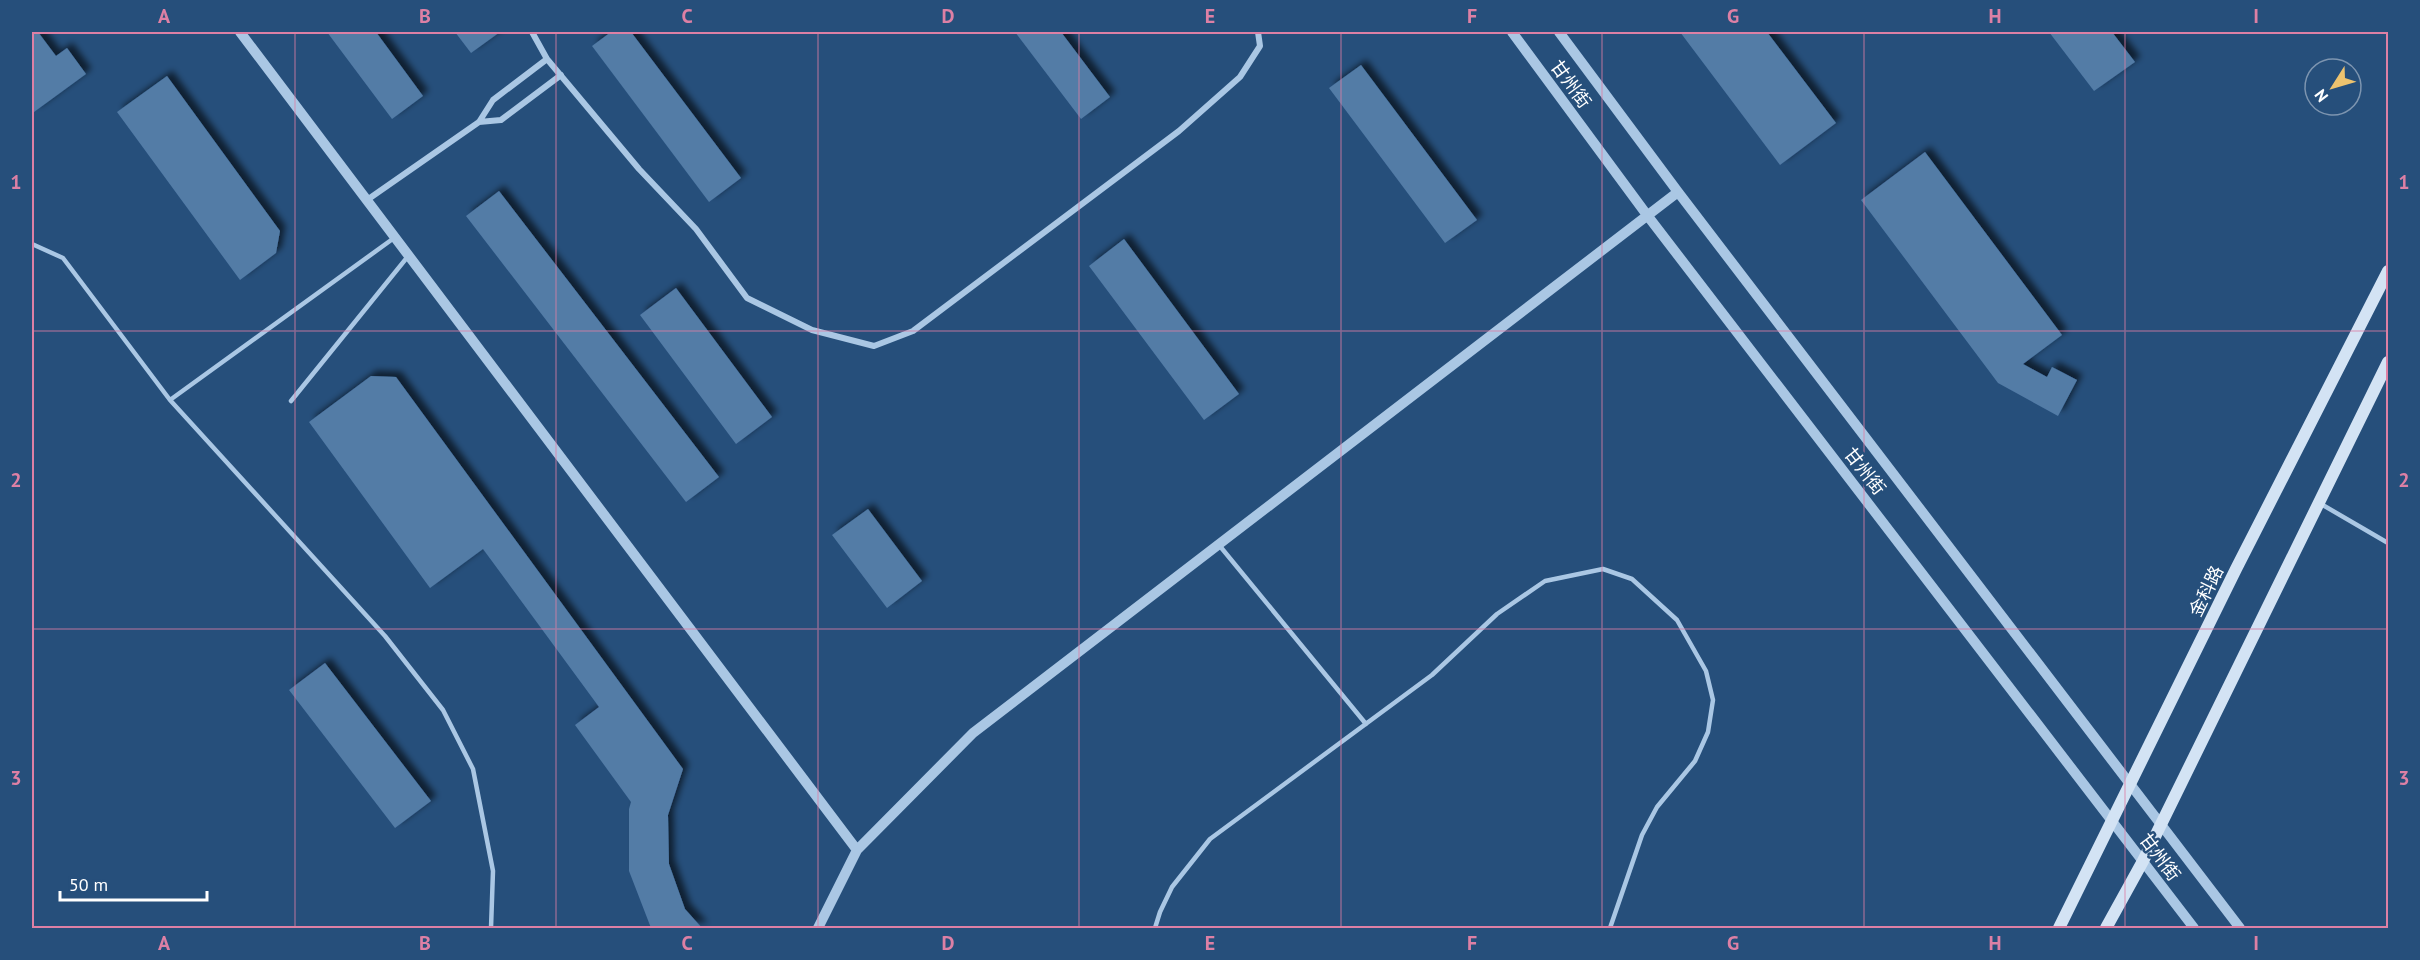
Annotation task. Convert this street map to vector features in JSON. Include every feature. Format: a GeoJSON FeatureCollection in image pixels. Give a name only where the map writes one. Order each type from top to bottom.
{"type":"FeatureCollection","features":[{"type":"Feature","properties":{"kind":"main road","name":"金科路"},"geometry":{"type":"LineString","coordinates":[[2059,928],[2236,569],[2388,271]]}},
{"type":"Feature","properties":{"kind":"main road"},"geometry":{"type":"LineString","coordinates":[[2106,928],[2143,861],[2388,362]]}},
{"type":"Feature","properties":{"kind":"street"},"geometry":{"type":"LineString","coordinates":[[240,32],[857,850]]}},
{"type":"Feature","properties":{"kind":"street"},"geometry":{"type":"LineString","coordinates":[[532,32],[547,59],[639,170],[696,229],[747,298],[812,330],[874,346],[913,331],[1179,131],[1240,77],[1260,46],[1258,32]]}},
{"type":"Feature","properties":{"kind":"street","name":"甘州街"},"geometry":{"type":"LineString","coordinates":[[1512,32],[1647,215],[2194,928]]}},
{"type":"Feature","properties":{"kind":"street","name":"甘州街"},"geometry":{"type":"LineString","coordinates":[[1559,32],[1678,192],[2240,928]]}},
{"type":"Feature","properties":{"kind":"street"},"geometry":{"type":"LineString","coordinates":[[367,200],[479,122],[493,100],[547,59]]}},
{"type":"Feature","properties":{"kind":"street"},"geometry":{"type":"LineString","coordinates":[[479,122],[501,120],[561,75]]}},
{"type":"Feature","properties":{"kind":"street"},"geometry":{"type":"LineString","coordinates":[[818,928],[857,850],[974,733],[1678,192]]}},
{"type":"Feature","properties":{"kind":"lane"},"geometry":{"type":"LineString","coordinates":[[170,400],[395,237]]}},
{"type":"Feature","properties":{"kind":"lane"},"geometry":{"type":"LineString","coordinates":[[32,244],[63,258],[170,400],[385,636],[443,710],[473,769],[493,871],[491,928]]}},
{"type":"Feature","properties":{"kind":"lane"},"geometry":{"type":"LineString","coordinates":[[291,401],[409,255]]}},
{"type":"Feature","properties":{"kind":"lane"},"geometry":{"type":"LineString","coordinates":[[2319,503],[2388,543]]}},
{"type":"Feature","properties":{"kind":"lane"},"geometry":{"type":"LineString","coordinates":[[1219,545],[1366,724]]}},
{"type":"Feature","properties":{"kind":"lane"},"geometry":{"type":"LineString","coordinates":[[1155,928],[1172,887],[1210,839],[1432,675],[1497,614],[1545,581],[1603,569],[1632,579],[1677,620],[1706,671],[1713,700],[1708,732],[1695,761],[1657,807],[1642,835],[1610,928]]}},
{"type":"Feature","properties":{"kind":"building"},"geometry":{"type":"Polygon","coordinates":[[[32,32],[38,32],[56,56],[67,48],[86,74],[34,112],[32,109],[32,32]]]}},
{"type":"Feature","properties":{"kind":"building"},"geometry":{"type":"Polygon","coordinates":[[[327,32],[376,32],[423,96],[392,119],[327,32]]]}},
{"type":"Feature","properties":{"kind":"building"},"geometry":{"type":"Polygon","coordinates":[[[455,32],[500,32],[471,53],[455,32]]]}},
{"type":"Feature","properties":{"kind":"building"},"geometry":{"type":"Polygon","coordinates":[[[611,32],[631,32],[741,178],[709,202],[592,46],[611,32]]]}},
{"type":"Feature","properties":{"kind":"building"},"geometry":{"type":"Polygon","coordinates":[[[1015,32],[1061,32],[1110,97],[1081,119],[1015,32]]]}},
{"type":"Feature","properties":{"kind":"building"},"geometry":{"type":"Polygon","coordinates":[[[1680,32],[1767,32],[1836,123],[1780,165],[1680,32]]]}},
{"type":"Feature","properties":{"kind":"building"},"geometry":{"type":"Polygon","coordinates":[[[2049,32],[2112,32],[2135,62],[2094,91],[2049,32]]]}},
{"type":"Feature","properties":{"kind":"building"},"geometry":{"type":"Polygon","coordinates":[[[1361,65],[1477,220],[1445,243],[1329,88],[1361,65]]]}},
{"type":"Feature","properties":{"kind":"building"},"geometry":{"type":"Polygon","coordinates":[[[167,76],[280,231],[276,253],[240,280],[117,112],[167,76]]]}},
{"type":"Feature","properties":{"kind":"building"},"geometry":{"type":"Polygon","coordinates":[[[1925,152],[2062,335],[2023,364],[2047,377],[2052,367],[2077,380],[2058,416],[1998,383],[1861,200],[1925,152]]]}},
{"type":"Feature","properties":{"kind":"building"},"geometry":{"type":"Polygon","coordinates":[[[499,191],[719,477],[686,502],[466,216],[499,191]]]}},
{"type":"Feature","properties":{"kind":"building"},"geometry":{"type":"Polygon","coordinates":[[[1124,239],[1239,394],[1204,420],[1089,266],[1124,239]]]}},
{"type":"Feature","properties":{"kind":"building"},"geometry":{"type":"Polygon","coordinates":[[[676,288],[772,417],[736,444],[640,315],[676,288]]]}},
{"type":"Feature","properties":{"kind":"building"},"geometry":{"type":"Polygon","coordinates":[[[371,376],[396,377],[683,769],[668,815],[669,864],[685,909],[702,928],[651,928],[629,871],[631,802],[575,725],[599,707],[483,549],[430,588],[309,422],[371,376]]]}},
{"type":"Feature","properties":{"kind":"building"},"geometry":{"type":"Polygon","coordinates":[[[868,509],[922,581],[887,608],[832,535],[868,509]]]}},
{"type":"Feature","properties":{"kind":"building"},"geometry":{"type":"Polygon","coordinates":[[[325,663],[431,801],[395,828],[289,690],[325,663]]]}}]}
